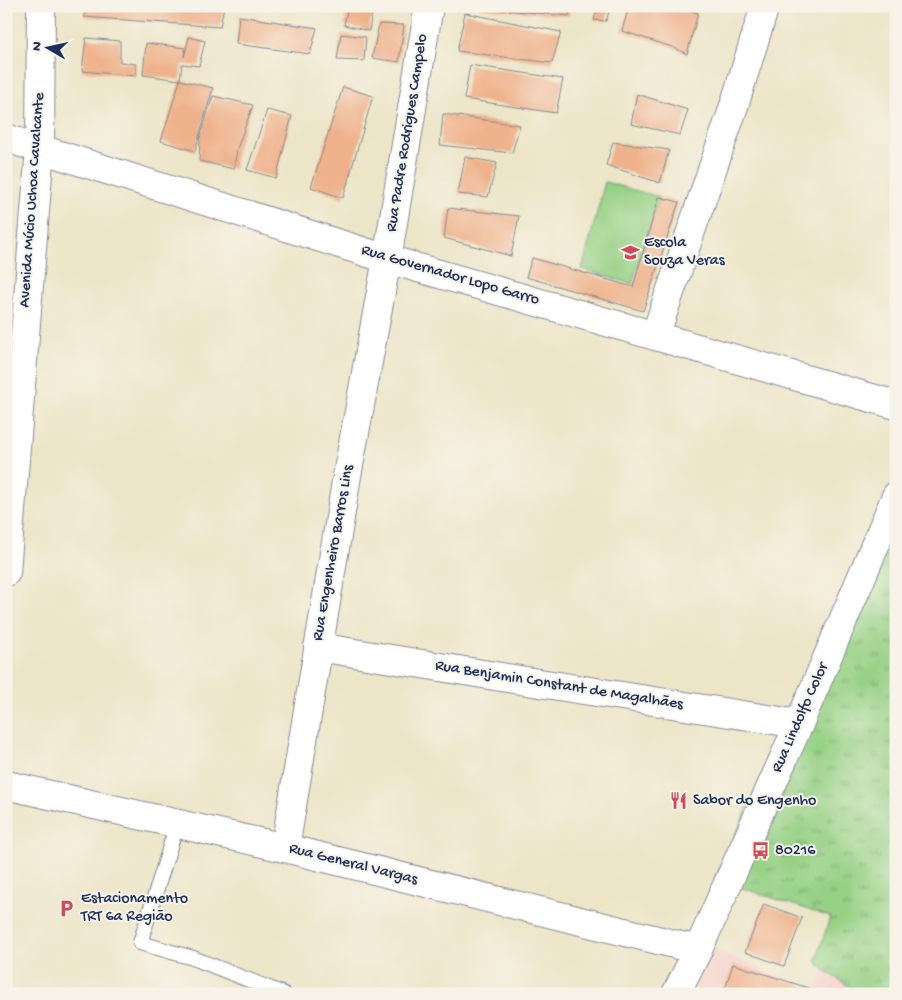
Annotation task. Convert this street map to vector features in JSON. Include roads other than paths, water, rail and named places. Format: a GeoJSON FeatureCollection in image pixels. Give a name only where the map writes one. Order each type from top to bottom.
{"type":"FeatureCollection","features":[{"type":"Feature","properties":{"kind":"street","name":"Avenida Múcio Uchoa Cavalcante"},"geometry":{"type":"LineString","coordinates":[[6,572],[40,149],[41,6]]}},
{"type":"Feature","properties":{"kind":"street","name":"Rua Padre Rodrigues Campelo"},"geometry":{"type":"LineString","coordinates":[[387,259],[429,6]]}},
{"type":"Feature","properties":{"kind":"street"},"geometry":{"type":"LineString","coordinates":[[655,336],[734,106],[765,6]]}},
{"type":"Feature","properties":{"kind":"street","name":"Rua Governador Lopo Garro"},"geometry":{"type":"LineString","coordinates":[[6,138],[387,259],[896,406]]}},
{"type":"Feature","properties":{"kind":"street","name":"Rua Engenheiro Barros Lins"},"geometry":{"type":"LineString","coordinates":[[285,848],[347,476],[387,259]]}},
{"type":"Feature","properties":{"kind":"street","name":"Rua Lindolfo Color"},"geometry":{"type":"LineString","coordinates":[[682,992],[698,950],[799,724],[896,496]]}},
{"type":"Feature","properties":{"kind":"street","name":"Rua Benjamin Constant de Magalhães"},"geometry":{"type":"LineString","coordinates":[[318,647],[799,724]]}},
{"type":"Feature","properties":{"kind":"street","name":"Rua General Vargas"},"geometry":{"type":"LineString","coordinates":[[6,785],[285,848],[698,950]]}},
{"type":"Feature","properties":{"kind":"lane"},"geometry":{"type":"LineString","coordinates":[[177,824],[140,943],[193,958],[284,994]]}},
{"type":"Feature","properties":{"kind":"place","name":"Escola Souza Veras"},"geometry":{"type":"Point","coordinates":[630,252]}},
{"type":"Feature","properties":{"kind":"place","name":"Sabor do Engenho"},"geometry":{"type":"Point","coordinates":[679,801]}},
{"type":"Feature","properties":{"kind":"place","name":"80216"},"geometry":{"type":"Point","coordinates":[761,851]}},
{"type":"Feature","properties":{"kind":"place","name":"Estacionamento TRT 6a Região"},"geometry":{"type":"Point","coordinates":[67,908]}}]}
